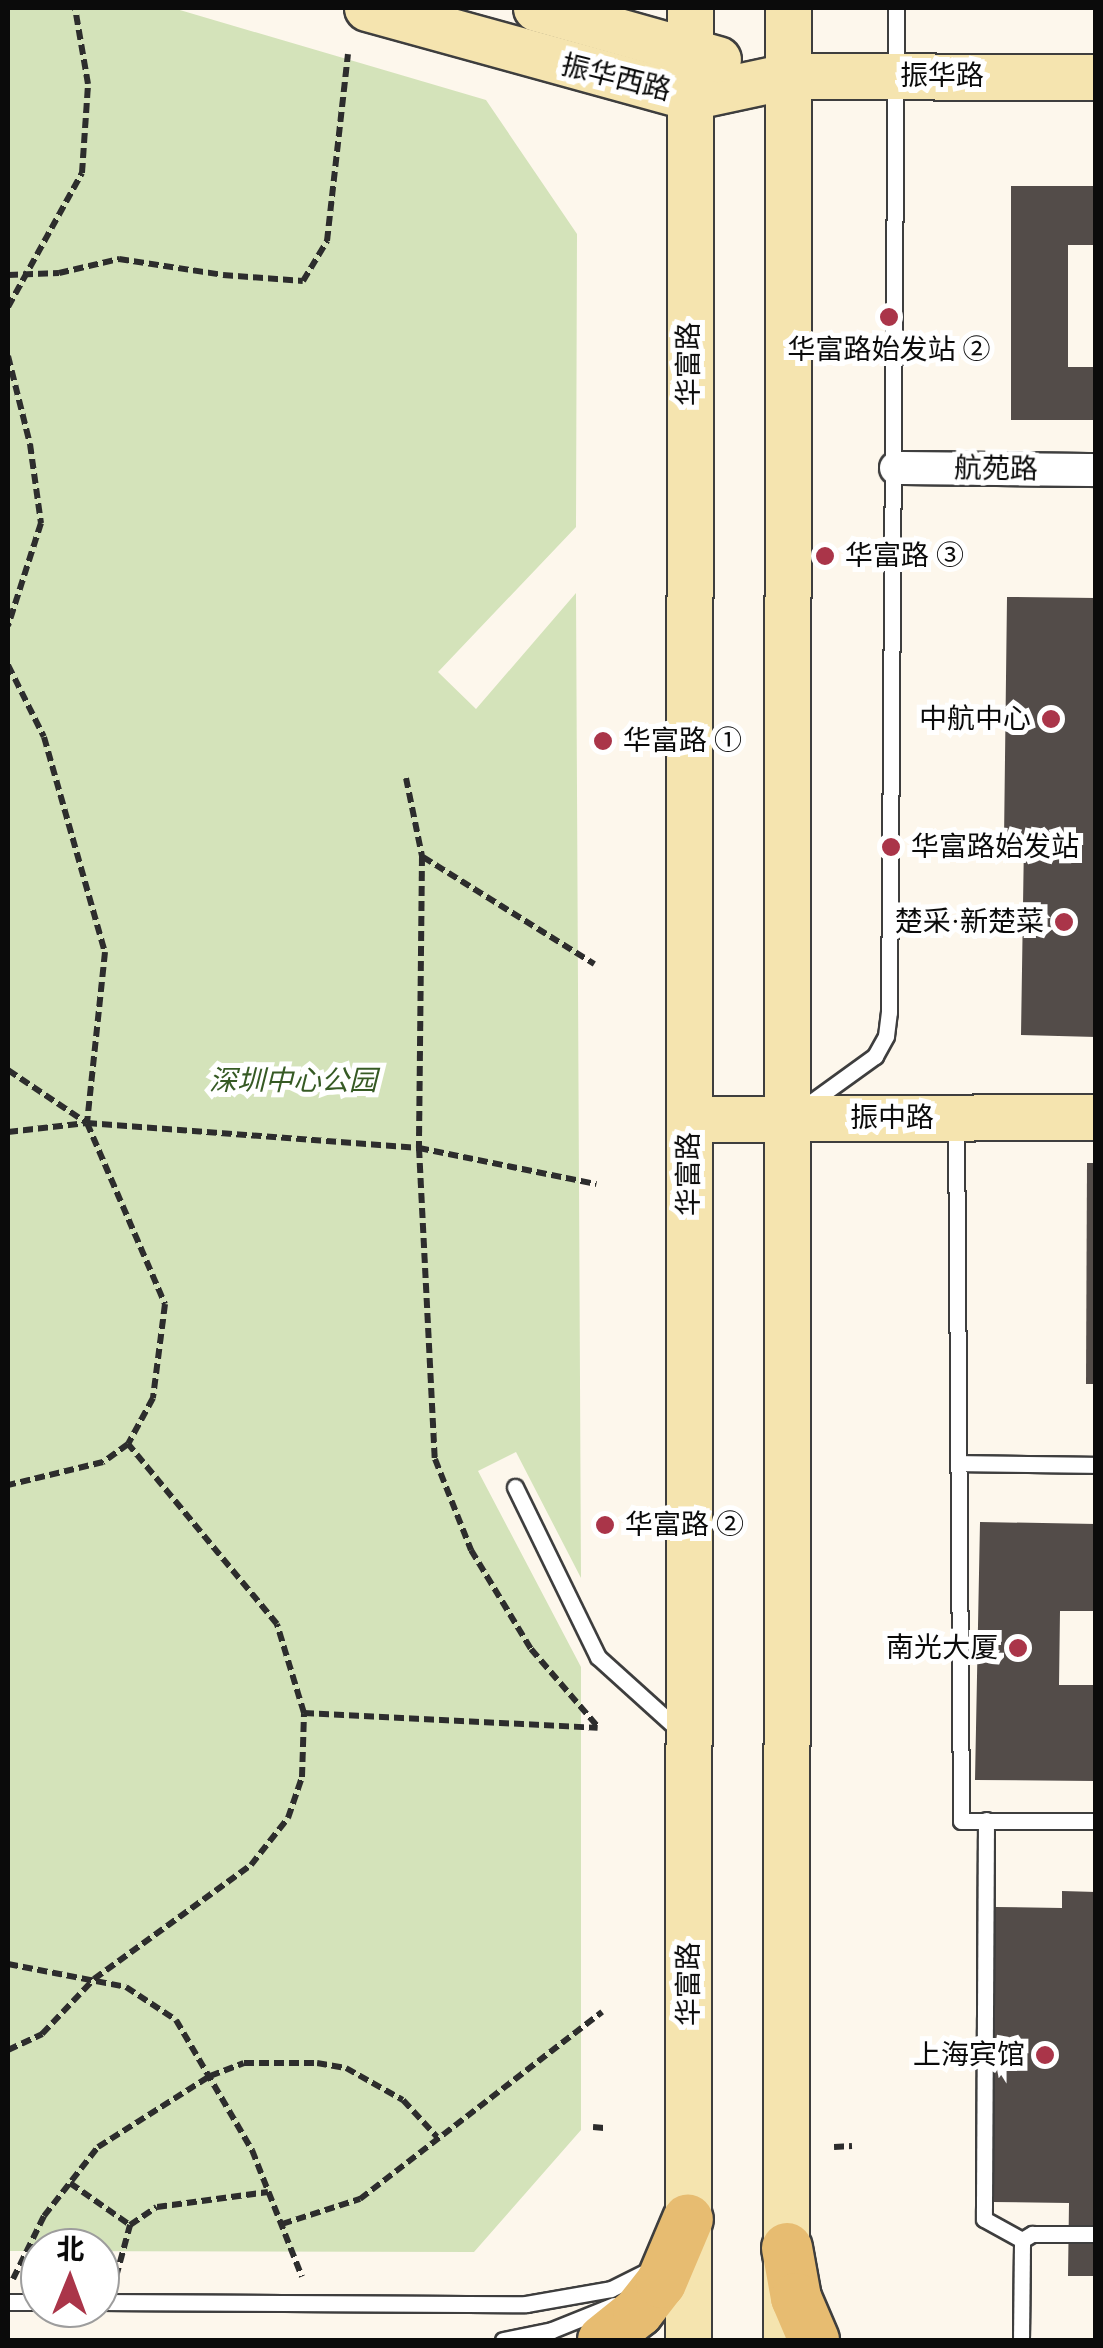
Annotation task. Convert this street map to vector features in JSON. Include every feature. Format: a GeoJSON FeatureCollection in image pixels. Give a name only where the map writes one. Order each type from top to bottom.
{"type":"FeatureCollection","features":[{"type":"Feature","properties":{"kind":"main road","name":"振华西路"},"geometry":{"type":"LineString","coordinates":[[368,8],[690,98],[788,76]]}},
{"type":"Feature","properties":{"kind":"main road","name":"振华西路"},"geometry":{"type":"LineString","coordinates":[[536,8],[690,30],[788,76]]}},
{"type":"Feature","properties":{"kind":"main road"},"geometry":{"type":"LineString","coordinates":[[786,2340],[788,8]]}},
{"type":"Feature","properties":{"kind":"main road","name":"华富路"},"geometry":{"type":"LineString","coordinates":[[688,2340],[683,2236],[689,1738],[690,30]]}},
{"type":"Feature","properties":{"kind":"main road","name":"振华路"},"geometry":{"type":"LineString","coordinates":[[788,76],[1096,77]]}},
{"type":"Feature","properties":{"kind":"main road","name":"振中路"},"geometry":{"type":"LineString","coordinates":[[689,1119],[1096,1117]]}},
{"type":"Feature","properties":{"kind":"main road"},"geometry":{"type":"LineString","coordinates":[[603,2340],[638,2312],[683,2236]]}},
{"type":"Feature","properties":{"kind":"main road"},"geometry":{"type":"LineString","coordinates":[[786,2248],[796,2298],[814,2340]]}},
{"type":"Feature","properties":{"kind":"street","name":"航苑路"},"geometry":{"type":"LineString","coordinates":[[896,468],[1096,470]]}},
{"type":"Feature","properties":{"kind":"lane"},"geometry":{"type":"LineString","coordinates":[[787,1119],[875,1056],[888,1027],[896,468],[896,8]]}},
{"type":"Feature","properties":{"kind":"lane"},"geometry":{"type":"LineString","coordinates":[[956,1117],[961,1822],[1096,1821]]}},
{"type":"Feature","properties":{"kind":"lane"},"geometry":{"type":"LineString","coordinates":[[959,1463],[1096,1464]]}},
{"type":"Feature","properties":{"kind":"lane"},"geometry":{"type":"LineString","coordinates":[[515,1487],[598,1657],[689,1738]]}},
{"type":"Feature","properties":{"kind":"lane"},"geometry":{"type":"LineString","coordinates":[[986,1820],[984,2218],[1022,2240]]}},
{"type":"Feature","properties":{"kind":"lane"},"geometry":{"type":"LineString","coordinates":[[1022,2240],[1032,2234],[1096,2234]]}},
{"type":"Feature","properties":{"kind":"lane"},"geometry":{"type":"LineString","coordinates":[[120,2302],[526,2304],[611,2289],[683,2236]]}},
{"type":"Feature","properties":{"kind":"lane"},"geometry":{"type":"LineString","coordinates":[[503,2340],[552,2330],[617,2304],[650,2282],[683,2236]]}},
{"type":"Feature","properties":{"kind":"lane"},"geometry":{"type":"LineString","coordinates":[[1022,2240],[1022,2340]]}},
{"type":"Feature","properties":{"kind":"path"},"geometry":{"type":"LineString","coordinates":[[8,307],[20,278],[82,173],[88,84],[76,8]]}},
{"type":"Feature","properties":{"kind":"path"},"geometry":{"type":"LineString","coordinates":[[8,275],[20,278],[118,259],[223,276],[303,281],[327,241],[348,54]]}},
{"type":"Feature","properties":{"kind":"path"},"geometry":{"type":"LineString","coordinates":[[8,356],[30,444],[42,523],[8,626]]}},
{"type":"Feature","properties":{"kind":"path"},"geometry":{"type":"LineString","coordinates":[[8,665],[44,736],[105,952],[87,1123],[165,1304],[153,1398],[128,1444],[103,1462],[8,1486]]}},
{"type":"Feature","properties":{"kind":"path"},"geometry":{"type":"LineString","coordinates":[[304,1713],[599,1728],[531,1649],[481,1567],[435,1459],[419,1148],[422,856],[406,778]]}},
{"type":"Feature","properties":{"kind":"path"},"geometry":{"type":"LineString","coordinates":[[422,856],[594,964]]}},
{"type":"Feature","properties":{"kind":"path"},"geometry":{"type":"LineString","coordinates":[[8,1070],[87,1123]]}},
{"type":"Feature","properties":{"kind":"path"},"geometry":{"type":"LineString","coordinates":[[8,1132],[87,1123],[419,1148],[596,1184]]}},
{"type":"Feature","properties":{"kind":"path"},"geometry":{"type":"LineString","coordinates":[[8,2050],[42,2034],[94,1979],[223,1888],[273,1840],[288,1818],[302,1778],[304,1713],[277,1624],[128,1444]]}},
{"type":"Feature","properties":{"kind":"path"},"geometry":{"type":"LineString","coordinates":[[8,1964],[126,1988],[162,2008],[186,2033],[252,2150],[302,2277]]}},
{"type":"Feature","properties":{"kind":"path"},"geometry":{"type":"LineString","coordinates":[[282,2224],[360,2199],[602,2012]]}},
{"type":"Feature","properties":{"kind":"path"},"geometry":{"type":"LineString","coordinates":[[12,2280],[44,2216],[98,2148],[210,2076],[244,2063],[317,2062],[346,2068],[403,2100],[437,2136]]}},
{"type":"Feature","properties":{"kind":"path"},"geometry":{"type":"LineString","coordinates":[[592,2127],[604,2128]]}},
{"type":"Feature","properties":{"kind":"path"},"geometry":{"type":"LineString","coordinates":[[834,2147],[852,2146]]}},
{"type":"Feature","properties":{"kind":"path"},"geometry":{"type":"LineString","coordinates":[[70,2182],[130,2226]]}},
{"type":"Feature","properties":{"kind":"path"},"geometry":{"type":"LineString","coordinates":[[120,2263],[130,2226],[156,2207],[268,2192]]}},
{"type":"Feature","properties":{"kind":"green space","name":"深圳中心公园"},"geometry":{"type":"Polygon","coordinates":[[[8,8],[173,8],[486,100],[577,234],[576,527],[438,672],[476,709],[576,593],[581,1578],[516,1452],[478,1471],[581,1667],[581,2130],[474,2252],[120,2251],[120,2228],[20,2228],[20,2251],[8,2251],[8,8]]]}},
{"type":"Feature","properties":{"kind":"building"},"geometry":{"type":"Polygon","coordinates":[[[1011,186],[1096,186],[1096,245],[1068,245],[1068,367],[1096,367],[1096,420],[1011,420],[1011,186]]]}},
{"type":"Feature","properties":{"kind":"building","name":"中航中心"},"geometry":{"type":"Polygon","coordinates":[[[1007,597],[1096,598],[1096,1037],[1021,1035],[1024,840],[1004,839],[1007,597]]]}},
{"type":"Feature","properties":{"kind":"building"},"geometry":{"type":"Polygon","coordinates":[[[1087,1163],[1096,1163],[1096,1384],[1086,1384],[1087,1163]]]}},
{"type":"Feature","properties":{"kind":"building","name":"南光大厦"},"geometry":{"type":"Polygon","coordinates":[[[980,1522],[1096,1524],[1096,1611],[1060,1611],[1059,1685],[1096,1685],[1096,1781],[975,1780],[980,1522]]]}},
{"type":"Feature","properties":{"kind":"building","name":"上海宾馆"},"geometry":{"type":"Polygon","coordinates":[[[1062,1891],[1096,1892],[1096,2276],[1068,2276],[1069,2203],[992,2202],[995,1907],[1062,1908],[1062,1891]]]}},
{"type":"Feature","properties":{"kind":"place","name":"华富路始发站 ②"},"geometry":{"type":"Point","coordinates":[889,317]}},
{"type":"Feature","properties":{"kind":"place","name":"华富路 ③"},"geometry":{"type":"Point","coordinates":[825,556]}},
{"type":"Feature","properties":{"kind":"place","name":"中航中心"},"geometry":{"type":"Point","coordinates":[1051,719]}},
{"type":"Feature","properties":{"kind":"place","name":"华富路 ①"},"geometry":{"type":"Point","coordinates":[603,741]}},
{"type":"Feature","properties":{"kind":"place","name":"华富路始发站"},"geometry":{"type":"Point","coordinates":[891,847]}},
{"type":"Feature","properties":{"kind":"place","name":"楚采·新楚菜"},"geometry":{"type":"Point","coordinates":[1064,922]}},
{"type":"Feature","properties":{"kind":"place","name":"华富路 ②"},"geometry":{"type":"Point","coordinates":[605,1525]}},
{"type":"Feature","properties":{"kind":"place","name":"南光大厦"},"geometry":{"type":"Point","coordinates":[1018,1648]}},
{"type":"Feature","properties":{"kind":"place","name":"上海宾馆"},"geometry":{"type":"Point","coordinates":[1045,2055]}}]}
